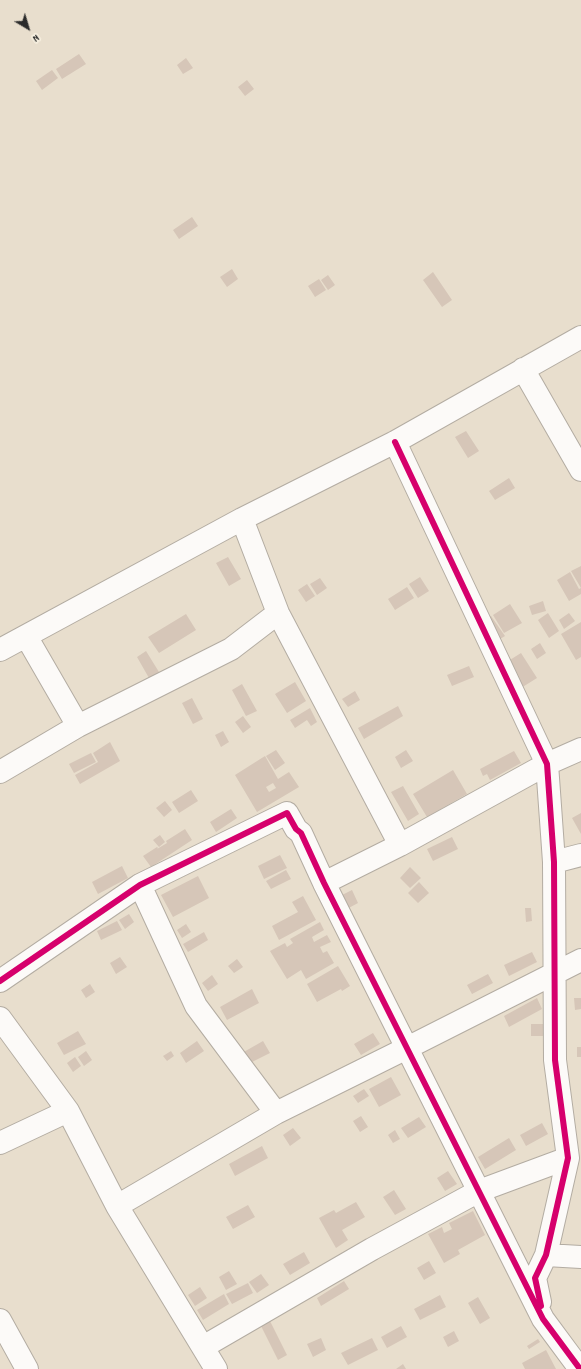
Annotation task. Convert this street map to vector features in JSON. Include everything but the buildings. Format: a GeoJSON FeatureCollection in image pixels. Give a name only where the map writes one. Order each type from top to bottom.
{"type":"FeatureCollection","features":[{"type":"Feature","properties":{"kind":"street"},"geometry":{"type":"LineString","coordinates":[[0,650],[242,519],[395,442],[581,337]]}},
{"type":"Feature","properties":{"kind":"street"},"geometry":{"type":"LineString","coordinates":[[523,369],[581,470]]}},
{"type":"Feature","properties":{"kind":"street"},"geometry":{"type":"LineString","coordinates":[[395,442],[547,764],[554,862],[555,1060],[568,1158],[546,1255],[535,1278],[543,1319]]}},
{"type":"Feature","properties":{"kind":"street"},"geometry":{"type":"LineString","coordinates":[[242,519],[278,613],[400,845]]}},
{"type":"Feature","properties":{"kind":"street"},"geometry":{"type":"LineString","coordinates":[[0,772],[78,726],[231,649],[278,613]]}},
{"type":"Feature","properties":{"kind":"street"},"geometry":{"type":"LineString","coordinates":[[26,636],[78,726]]}},
{"type":"Feature","properties":{"kind":"street"},"geometry":{"type":"LineString","coordinates":[[324,883],[400,845],[547,764],[581,749]]}},
{"type":"Feature","properties":{"kind":"street"},"geometry":{"type":"LineString","coordinates":[[0,981],[140,885],[287,813],[296,830],[301,833],[324,883],[543,1319],[580,1369]]}},
{"type":"Feature","properties":{"kind":"street"},"geometry":{"type":"LineString","coordinates":[[554,862],[581,855]]}},
{"type":"Feature","properties":{"kind":"street"},"geometry":{"type":"LineString","coordinates":[[140,885],[196,1006],[276,1113]]}},
{"type":"Feature","properties":{"kind":"street"},"geometry":{"type":"LineString","coordinates":[[117,1206],[276,1113],[581,960]]}},
{"type":"Feature","properties":{"kind":"street"},"geometry":{"type":"LineString","coordinates":[[0,1018],[68,1111],[117,1206],[216,1369]]}},
{"type":"Feature","properties":{"kind":"street"},"geometry":{"type":"LineString","coordinates":[[0,1143],[68,1111]]}},
{"type":"Feature","properties":{"kind":"street"},"geometry":{"type":"LineString","coordinates":[[203,1348],[372,1249],[479,1191],[568,1158]]}},
{"type":"Feature","properties":{"kind":"street"},"geometry":{"type":"LineString","coordinates":[[546,1255],[581,1257]]}},
{"type":"Feature","properties":{"kind":"street"},"geometry":{"type":"LineString","coordinates":[[0,1320],[27,1369]]}},
{"type":"Feature","properties":{"kind":"cycle path"},"geometry":{"type":"LineString","coordinates":[[395,442],[547,764],[554,862],[555,1060],[568,1158],[546,1255],[535,1278],[541,1306]]}},
{"type":"Feature","properties":{"kind":"cycle path"},"geometry":{"type":"LineString","coordinates":[[0,981],[140,885],[287,813],[296,829],[301,833],[324,883],[543,1319],[580,1369]]}}]}
